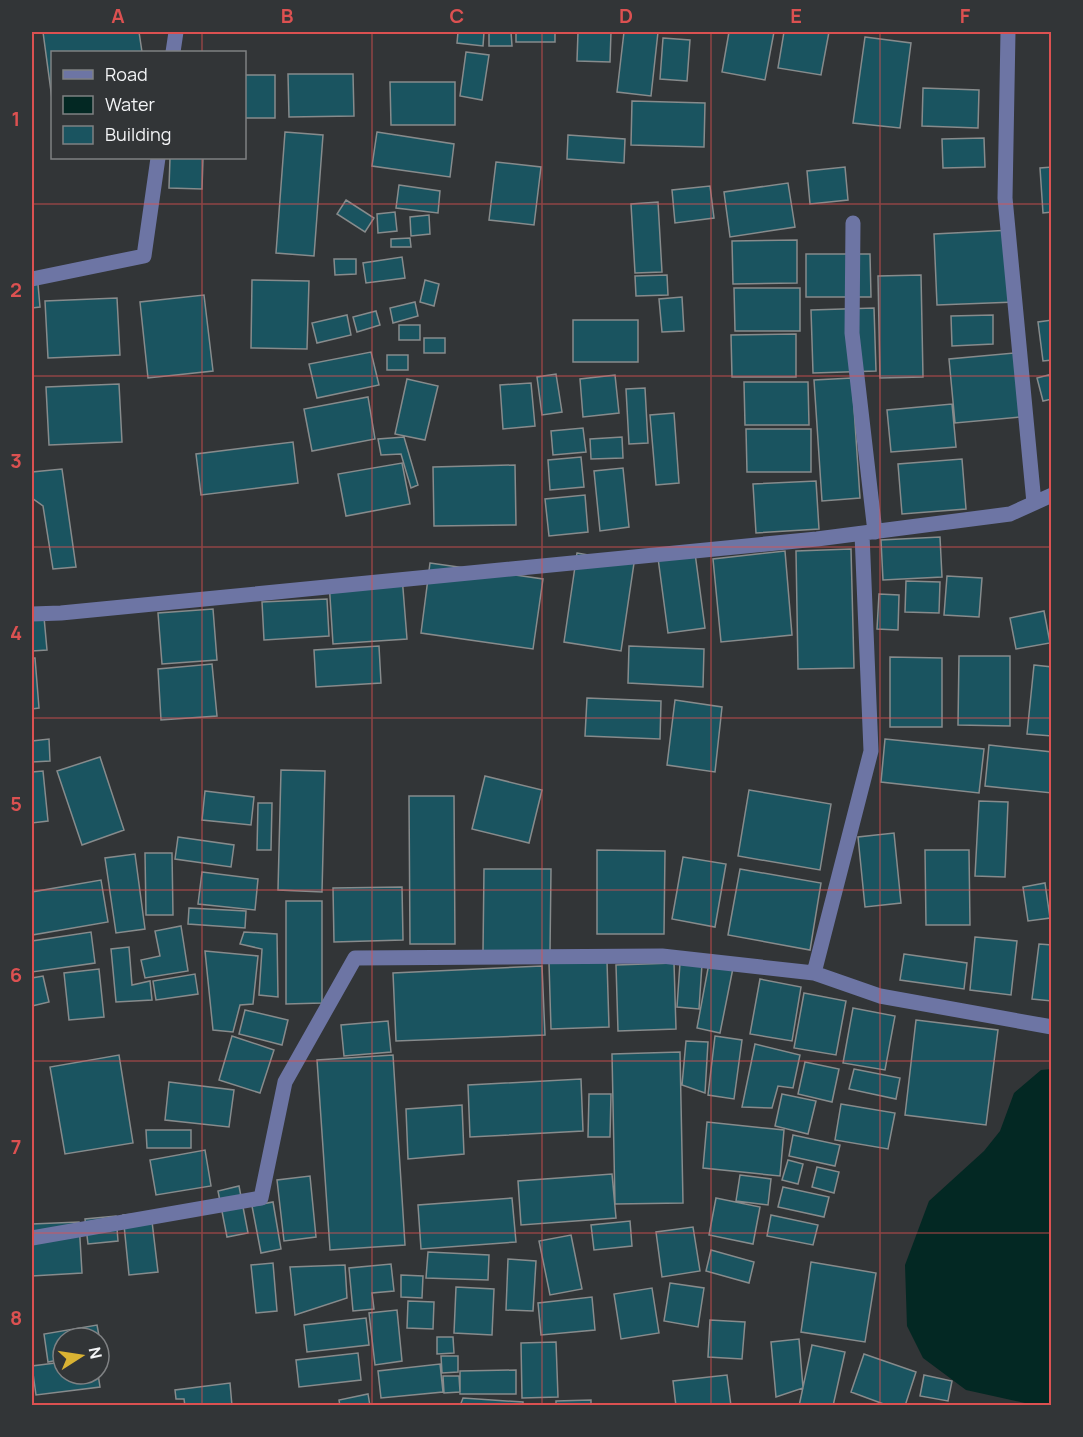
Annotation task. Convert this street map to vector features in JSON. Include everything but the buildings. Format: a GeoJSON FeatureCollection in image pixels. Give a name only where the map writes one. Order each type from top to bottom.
{"type":"FeatureCollection","features":[{"type":"Feature","properties":{"kind":"street"},"geometry":{"type":"LineString","coordinates":[[173,51],[176,32]]}},
{"type":"Feature","properties":{"kind":"street"},"geometry":{"type":"LineString","coordinates":[[1008,32],[1005,198],[1034,503]]}},
{"type":"Feature","properties":{"kind":"street"},"geometry":{"type":"LineString","coordinates":[[32,279],[144,256],[158,159]]}},
{"type":"Feature","properties":{"kind":"street"},"geometry":{"type":"LineString","coordinates":[[814,973],[871,751],[868,533],[852,333],[853,223]]}},
{"type":"Feature","properties":{"kind":"street"},"geometry":{"type":"LineString","coordinates":[[32,614],[61,613],[868,533],[1010,514],[1052,495]]}},
{"type":"Feature","properties":{"kind":"street"},"geometry":{"type":"LineString","coordinates":[[32,1238],[261,1198],[285,1082],[355,958],[662,956],[814,973],[880,996],[1052,1027]]}},
{"type":"Feature","properties":{"kind":"water"},"geometry":{"type":"Polygon","coordinates":[[[1051,1069],[1052,1405],[1034,1405],[966,1390],[923,1358],[907,1326],[905,1265],[929,1201],[984,1151],[1000,1131],[1014,1093],[1041,1070],[1051,1069]]]}}]}
